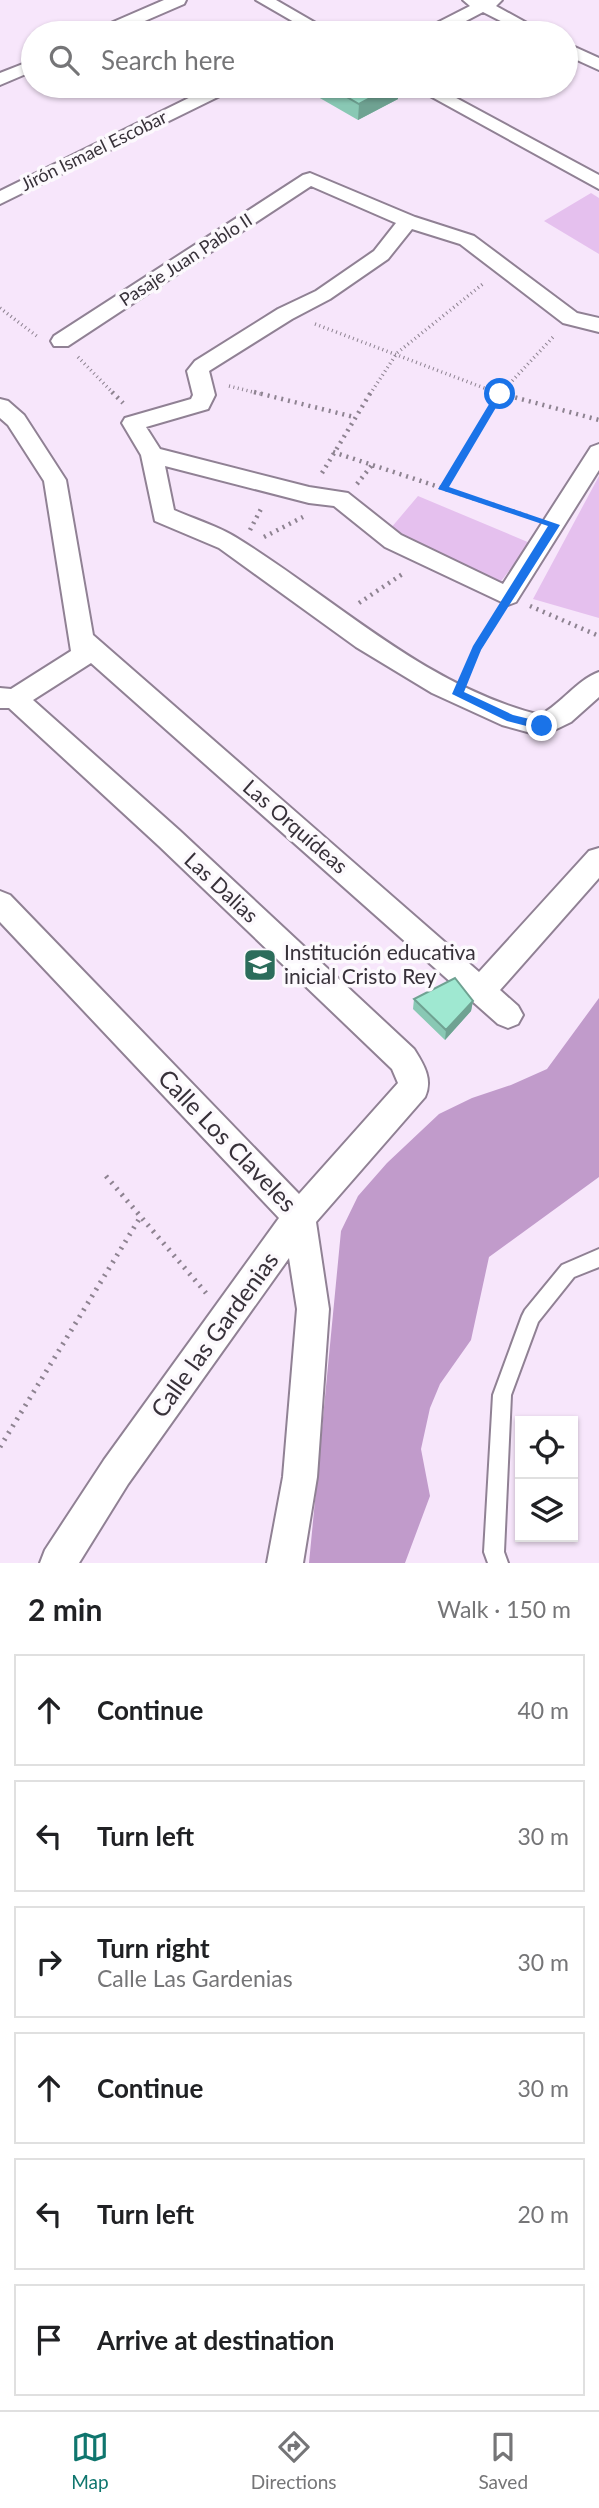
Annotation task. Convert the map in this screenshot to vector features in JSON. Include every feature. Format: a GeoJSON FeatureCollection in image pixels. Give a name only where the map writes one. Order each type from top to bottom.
{"type":"FeatureCollection","features":[{"type":"Feature","properties":{"kind":"street"},"geometry":{"type":"LineString","coordinates":[[130,21],[178,0]]}},
{"type":"Feature","properties":{"kind":"street"},"geometry":{"type":"LineString","coordinates":[[264,0],[303,21]]}},
{"type":"Feature","properties":{"kind":"street"},"geometry":{"type":"LineString","coordinates":[[451,21],[483,2],[516,21]]}},
{"type":"Feature","properties":{"kind":"street"},"geometry":{"type":"LineString","coordinates":[[578,54],[599,65]]}},
{"type":"Feature","properties":{"kind":"street"},"geometry":{"type":"LineString","coordinates":[[0,80],[21,70]]}},
{"type":"Feature","properties":{"kind":"street","name":"Jirón Ismael Escobar"},"geometry":{"type":"LineString","coordinates":[[0,198],[202,98]]}},
{"type":"Feature","properties":{"kind":"street"},"geometry":{"type":"LineString","coordinates":[[443,98],[599,183]]}},
{"type":"Feature","properties":{"kind":"street","name":"Pasaje Juan Pablo II"},"geometry":{"type":"LineString","coordinates":[[61,341],[310,178],[408,221]]}},
{"type":"Feature","properties":{"kind":"street"},"geometry":{"type":"LineString","coordinates":[[599,325],[570,318],[467,240],[408,221],[381,255],[323,295],[285,314],[202,366],[198,371],[204,395],[200,404],[133,423],[152,455],[163,515],[198,528],[240,550],[365,640],[458,694],[511,718],[542,726],[562,715],[599,682]]}},
{"type":"Feature","properties":{"kind":"street"},"geometry":{"type":"LineString","coordinates":[[0,406],[16,420],[55,480],[83,647],[7,699]]}},
{"type":"Feature","properties":{"kind":"street"},"geometry":{"type":"LineString","coordinates":[[152,455],[309,495],[340,499],[393,541],[508,596],[599,452]]}},
{"type":"Feature","properties":{"kind":"street","name":"Las Orquídeas"},"geometry":{"type":"LineString","coordinates":[[83,647],[509,1015]]}},
{"type":"Feature","properties":{"kind":"street","name":"Las Dalias"},"geometry":{"type":"LineString","coordinates":[[7,699],[169,838],[403,1059],[412,1072],[414,1087]]}},
{"type":"Feature","properties":{"kind":"street"},"geometry":{"type":"LineString","coordinates":[[481,990],[599,859]]}},
{"type":"Feature","properties":{"kind":"street","name":"Calle Los Claveles"},"geometry":{"type":"LineString","coordinates":[[0,903],[299,1217],[313,1309],[300,1478],[285,1563]]}},
{"type":"Feature","properties":{"kind":"street","name":"Calle las Gardenias"},"geometry":{"type":"LineString","coordinates":[[58,1563],[116,1472],[299,1217],[414,1087]]}},
{"type":"Feature","properties":{"kind":"lane"},"geometry":{"type":"LineString","coordinates":[[498,1563],[494,1552],[502,1395],[531,1316],[568,1271],[599,1258]]}},
{"type":"Feature","properties":{"kind":"path"},"geometry":{"type":"LineString","coordinates":[[309,495],[354,417],[397,352],[505,268]]}},
{"type":"Feature","properties":{"kind":"path"},"geometry":{"type":"LineString","coordinates":[[285,314],[397,352],[500,394],[599,420]]}},
{"type":"Feature","properties":{"kind":"path"},"geometry":{"type":"LineString","coordinates":[[443,489],[500,394],[570,318]]}},
{"type":"Feature","properties":{"kind":"path"},"geometry":{"type":"LineString","coordinates":[[200,379],[354,417]]}},
{"type":"Feature","properties":{"kind":"path"},"geometry":{"type":"LineString","coordinates":[[333,452],[555,525]]}},
{"type":"Feature","properties":{"kind":"path"},"geometry":{"type":"LineString","coordinates":[[240,550],[274,486]]}},
{"type":"Feature","properties":{"kind":"path"},"geometry":{"type":"LineString","coordinates":[[337,619],[425,558]]}},
{"type":"Feature","properties":{"kind":"path"},"geometry":{"type":"LineString","coordinates":[[458,694],[476,649],[508,596],[599,635]]}},
{"type":"Feature","properties":{"kind":"path"},"geometry":{"type":"LineString","coordinates":[[106,1176],[227,1318]]}},
{"type":"Feature","properties":{"kind":"path"},"geometry":{"type":"LineString","coordinates":[[0,1447],[141,1216]]}},
{"type":"Feature","properties":{"kind":"shaded area"},"geometry":{"type":"Polygon","coordinates":[[[591,193],[599,198],[599,254],[544,221],[591,193]]]}},
{"type":"Feature","properties":{"kind":"shaded area"},"geometry":{"type":"Polygon","coordinates":[[[599,476],[599,618],[533,599],[599,476]]]}},
{"type":"Feature","properties":{"kind":"shaded area"},"geometry":{"type":"Polygon","coordinates":[[[418,496],[530,543],[499,584],[385,535],[418,496]]]}},
{"type":"Feature","properties":{"kind":"shaded area"},"geometry":{"type":"Polygon","coordinates":[[[599,998],[599,1177],[489,1257],[471,1340],[440,1384],[430,1408],[421,1449],[430,1496],[405,1563],[309,1563],[341,1231],[358,1196],[387,1163],[439,1114],[547,1069],[599,998]]]}},
{"type":"Feature","properties":{"kind":"building"},"geometry":{"type":"Polygon","coordinates":[[[349,98],[370,98],[359,104],[349,98]]]}},
{"type":"Feature","properties":{"kind":"building"},"geometry":{"type":"Polygon","coordinates":[[[455,978],[473,1001],[446,1030],[414,999],[455,978]]]}},
{"type":"Feature","properties":{"kind":"place","name":"Institución educativa inicial Cristo Rey"},"geometry":{"type":"Point","coordinates":[260,965]}},
{"type":"Feature","properties":{"kind":"route"},"geometry":{"type":"LineString","coordinates":[[500,394],[443,489],[555,525],[476,649],[458,694],[511,718],[542,726]]}}]}
